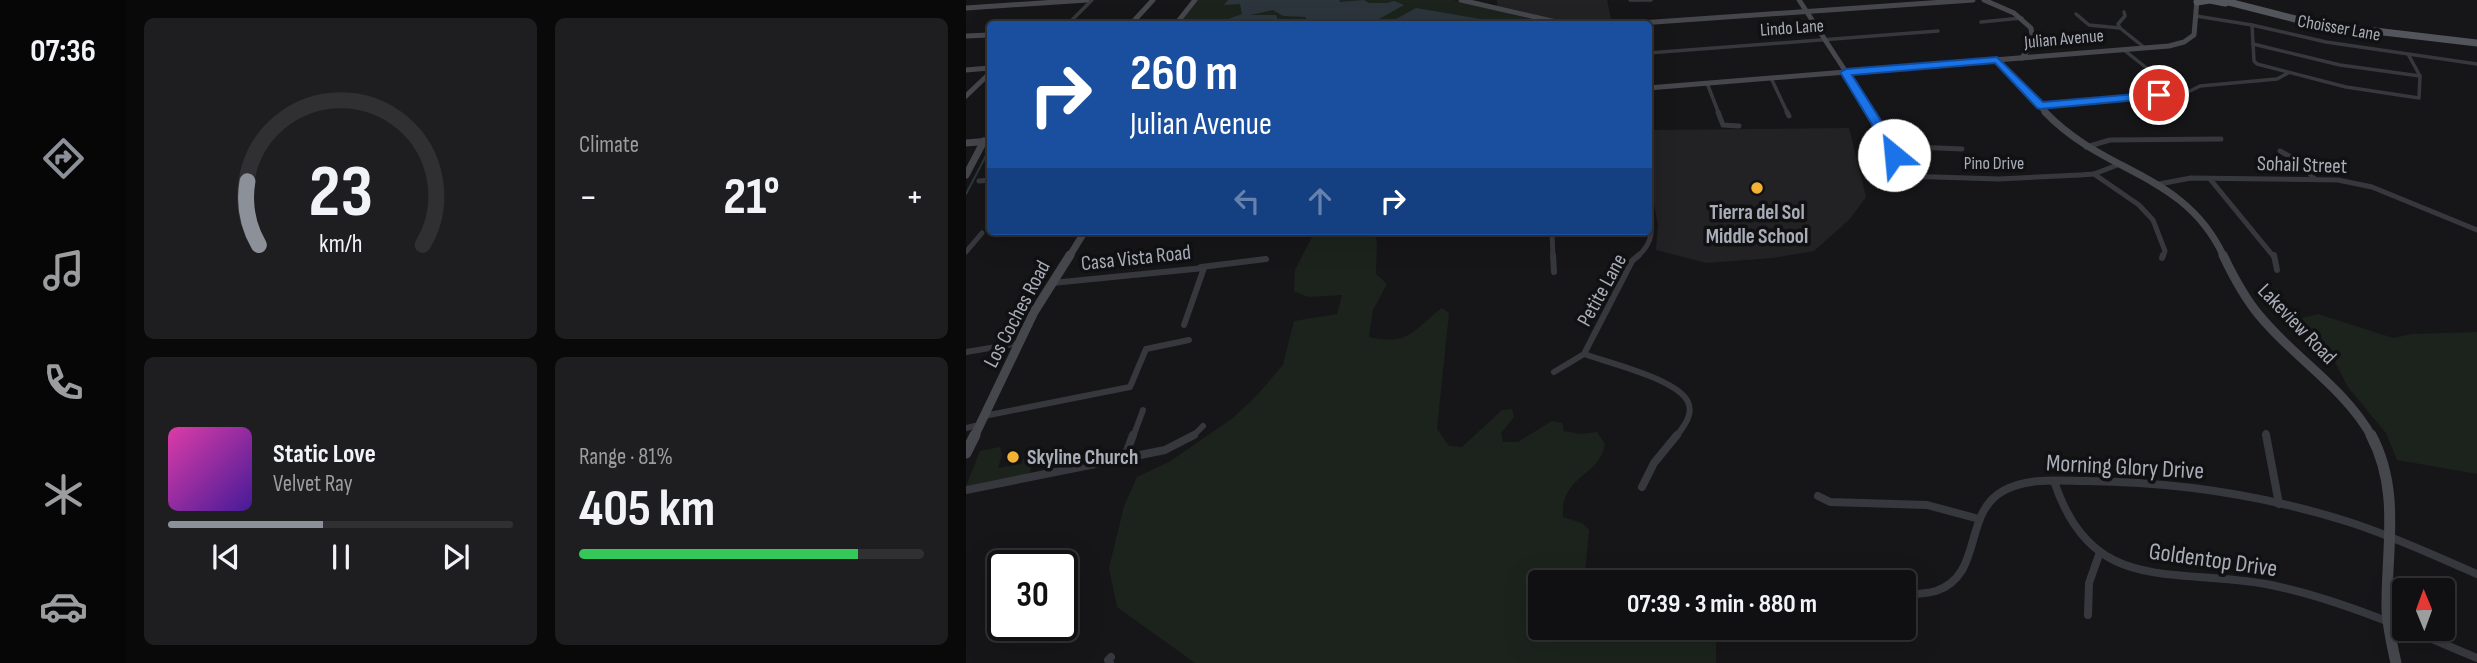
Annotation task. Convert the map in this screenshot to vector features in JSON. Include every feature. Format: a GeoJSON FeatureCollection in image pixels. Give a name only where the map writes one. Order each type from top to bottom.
{"type":"FeatureCollection","features":[{"type":"Feature","properties":{"kind":"main road"},"geometry":{"type":"LineString","coordinates":[[2197,1],[2210,0],[2237,5],[2315,24],[2477,43]]}},
{"type":"Feature","properties":{"kind":"main road"},"geometry":{"type":"LineString","coordinates":[[2221,0],[2237,5]]}},
{"type":"Feature","properties":{"kind":"main road"},"geometry":{"type":"LineString","coordinates":[[2229,0],[2237,5]]}},
{"type":"Feature","properties":{"kind":"street"},"geometry":{"type":"LineString","coordinates":[[966,8],[1090,0]]}},
{"type":"Feature","properties":{"kind":"street"},"geometry":{"type":"LineString","coordinates":[[1071,21],[1090,0]]}},
{"type":"Feature","properties":{"kind":"street"},"geometry":{"type":"LineString","coordinates":[[1134,21],[1153,0]]}},
{"type":"Feature","properties":{"kind":"street"},"geometry":{"type":"LineString","coordinates":[[1179,21],[1195,0]]}},
{"type":"Feature","properties":{"kind":"street"},"geometry":{"type":"LineString","coordinates":[[1461,0],[1552,21]]}},
{"type":"Feature","properties":{"kind":"street"},"geometry":{"type":"LineString","coordinates":[[1630,0],[1651,0]]}},
{"type":"Feature","properties":{"kind":"street","name":"Pino Drive"},"geometry":{"type":"LineString","coordinates":[[1799,0],[1891,146],[1900,173],[1909,177],[1999,179],[2094,174],[2120,164]]}},
{"type":"Feature","properties":{"kind":"street"},"geometry":{"type":"LineString","coordinates":[[1652,22],[1973,0]]}},
{"type":"Feature","properties":{"kind":"street"},"geometry":{"type":"LineString","coordinates":[[1984,0],[2022,18],[2034,35],[2033,42],[2022,58]]}},
{"type":"Feature","properties":{"kind":"street","name":"Julian Avenue"},"geometry":{"type":"LineString","coordinates":[[1652,88],[2145,48],[2186,41],[2194,35],[2197,1]]}},
{"type":"Feature","properties":{"kind":"street"},"geometry":{"type":"LineString","coordinates":[[2120,29],[2118,24],[2125,16],[2124,12]]}},
{"type":"Feature","properties":{"kind":"street"},"geometry":{"type":"LineString","coordinates":[[2076,14],[2081,22],[2120,29],[2145,48]]}},
{"type":"Feature","properties":{"kind":"street","name":"Choisser Lane"},"geometry":{"type":"LineString","coordinates":[[2196,16],[2252,25],[2326,42],[2477,64]]}},
{"type":"Feature","properties":{"kind":"street"},"geometry":{"type":"LineString","coordinates":[[1981,22],[2022,18]]}},
{"type":"Feature","properties":{"kind":"street"},"geometry":{"type":"LineString","coordinates":[[2252,25],[2256,64],[2350,88],[2418,97],[2420,76],[2408,54]]}},
{"type":"Feature","properties":{"kind":"street","name":"Lindo Lane"},"geometry":{"type":"LineString","coordinates":[[1652,53],[1938,31]]}},
{"type":"Feature","properties":{"kind":"street"},"geometry":{"type":"LineString","coordinates":[[966,36],[987,35]]}},
{"type":"Feature","properties":{"kind":"street"},"geometry":{"type":"LineString","coordinates":[[2253,44],[2340,65],[2420,76]]}},
{"type":"Feature","properties":{"kind":"street"},"geometry":{"type":"LineString","coordinates":[[2124,50],[2178,93]]}},
{"type":"Feature","properties":{"kind":"street","name":"Lakeview Road"},"geometry":{"type":"LineString","coordinates":[[1997,60],[2066,132],[2086,147],[2159,184],[2194,211],[2210,229],[2250,304],[2347,402],[2370,435],[2387,476],[2392,504],[2389,621],[2391,648],[2396,663]]}},
{"type":"Feature","properties":{"kind":"street"},"geometry":{"type":"LineString","coordinates":[[966,70],[987,71]]}},
{"type":"Feature","properties":{"kind":"street"},"geometry":{"type":"LineString","coordinates":[[2040,106],[2178,93],[2200,86],[2277,79],[2288,73]]}},
{"type":"Feature","properties":{"kind":"street"},"geometry":{"type":"LineString","coordinates":[[966,96],[987,74]]}},
{"type":"Feature","properties":{"kind":"street"},"geometry":{"type":"LineString","coordinates":[[1771,78],[1789,116]]}},
{"type":"Feature","properties":{"kind":"street"},"geometry":{"type":"LineString","coordinates":[[1707,83],[1723,125],[1739,125]]}},
{"type":"Feature","properties":{"kind":"street"},"geometry":{"type":"LineString","coordinates":[[2086,147],[2110,141],[2221,139]]}},
{"type":"Feature","properties":{"kind":"street"},"geometry":{"type":"LineString","coordinates":[[966,143],[987,141]]}},
{"type":"Feature","properties":{"kind":"street"},"geometry":{"type":"LineString","coordinates":[[967,171],[987,141]]}},
{"type":"Feature","properties":{"kind":"street"},"geometry":{"type":"LineString","coordinates":[[1891,146],[1962,149]]}},
{"type":"Feature","properties":{"kind":"street"},"geometry":{"type":"LineString","coordinates":[[2280,151],[2294,158],[2315,178]]}},
{"type":"Feature","properties":{"kind":"street"},"geometry":{"type":"LineString","coordinates":[[2094,174],[2140,205],[2153,220],[2165,251],[2162,258]]}},
{"type":"Feature","properties":{"kind":"street","name":"Sohail Street"},"geometry":{"type":"LineString","coordinates":[[2159,184],[2180,178],[2338,180],[2372,187],[2477,230]]}},
{"type":"Feature","properties":{"kind":"street"},"geometry":{"type":"LineString","coordinates":[[2210,179],[2274,256],[2277,270]]}},
{"type":"Feature","properties":{"kind":"street"},"geometry":{"type":"LineString","coordinates":[[979,181],[987,180]]}},
{"type":"Feature","properties":{"kind":"street"},"geometry":{"type":"LineString","coordinates":[[966,251],[982,233]]}},
{"type":"Feature","properties":{"kind":"street","name":"Los Coches Road"},"geometry":{"type":"LineString","coordinates":[[966,453],[1051,283],[1082,235]]}},
{"type":"Feature","properties":{"kind":"street"},"geometry":{"type":"LineString","coordinates":[[1552,235],[1555,272]]}},
{"type":"Feature","properties":{"kind":"street","name":"Petite Lane"},"geometry":{"type":"LineString","coordinates":[[1554,372],[1584,354],[1632,261],[1646,249],[1652,240],[1651,235]]}},
{"type":"Feature","properties":{"kind":"street"},"geometry":{"type":"LineString","coordinates":[[1199,268],[1266,259]]}},
{"type":"Feature","properties":{"kind":"street","name":"Casa Vista Road"},"geometry":{"type":"LineString","coordinates":[[1051,283],[1199,268],[1205,270],[1184,326]]}},
{"type":"Feature","properties":{"kind":"street"},"geometry":{"type":"LineString","coordinates":[[984,416],[1130,387],[1146,349],[1189,340]]}},
{"type":"Feature","properties":{"kind":"street"},"geometry":{"type":"LineString","coordinates":[[966,352],[1019,343]]}},
{"type":"Feature","properties":{"kind":"street"},"geometry":{"type":"LineString","coordinates":[[1584,354],[1676,387],[1689,403],[1690,415],[1683,428],[1654,463],[1642,487]]}},
{"type":"Feature","properties":{"kind":"street"},"geometry":{"type":"LineString","coordinates":[[1124,458],[1143,410]]}},
{"type":"Feature","properties":{"kind":"street"},"geometry":{"type":"LineString","coordinates":[[966,428],[979,425]]}},
{"type":"Feature","properties":{"kind":"street"},"geometry":{"type":"LineString","coordinates":[[966,490],[1180,445],[1203,426]]}},
{"type":"Feature","properties":{"kind":"street"},"geometry":{"type":"LineString","coordinates":[[2266,433],[2279,504]]}},
{"type":"Feature","properties":{"kind":"street","name":"Morning Glory Drive"},"geometry":{"type":"LineString","coordinates":[[1916,593],[1934,592],[1960,576],[1970,560],[1979,519],[1986,505],[2004,490],[2027,482],[2054,481],[2124,481],[2172,485],[2279,504],[2348,522],[2477,574]]}},
{"type":"Feature","properties":{"kind":"street","name":"Goldentop Drive"},"geometry":{"type":"LineString","coordinates":[[2054,481],[2070,523],[2100,552],[2138,570],[2265,584],[2316,595],[2392,622]]}},
{"type":"Feature","properties":{"kind":"street"},"geometry":{"type":"LineString","coordinates":[[1818,496],[1830,502],[1927,505],[1979,519]]}},
{"type":"Feature","properties":{"kind":"street"},"geometry":{"type":"LineString","coordinates":[[2088,615],[2088,577],[2100,552]]}},
{"type":"Feature","properties":{"kind":"street","name":"Goldentop Drive"},"geometry":{"type":"LineString","coordinates":[[2436,641],[2477,658]]}},
{"type":"Feature","properties":{"kind":"shaded area"},"geometry":{"type":"Polygon","coordinates":[[[1198,0],[1453,0],[1539,21],[1181,21],[1198,0]]]}},
{"type":"Feature","properties":{"kind":"shaded area"},"geometry":{"type":"Polygon","coordinates":[[[1228,0],[1364,0],[1369,3],[1394,1],[1404,5],[1375,21],[1308,21],[1305,17],[1283,16],[1273,10],[1250,15],[1276,15],[1277,21],[1223,21],[1242,14],[1240,4],[1224,5],[1228,0]]]}},
{"type":"Feature","properties":{"kind":"shaded area"},"geometry":{"type":"Polygon","coordinates":[[[1497,0],[1607,0],[1612,21],[1559,21],[1497,6],[1497,0]]]}},
{"type":"Feature","properties":{"kind":"shaded area"},"geometry":{"type":"Polygon","coordinates":[[[1416,8],[1492,21],[1392,21],[1416,8]]]}},
{"type":"Feature","properties":{"kind":"shaded area","name":"Tierra del Sol Middle School"},"geometry":{"type":"Polygon","coordinates":[[[1849,128],[1866,197],[1850,219],[1814,251],[1773,258],[1707,263],[1656,250],[1658,225],[1652,194],[1652,130],[1849,128]]]}},
{"type":"Feature","properties":{"kind":"shaded area"},"geometry":{"type":"Polygon","coordinates":[[[1313,235],[1375,235],[1376,274],[1387,284],[1373,310],[1369,337],[1403,338],[1442,308],[1449,313],[1437,429],[1449,446],[1462,447],[1502,410],[1512,409],[1514,417],[1501,433],[1503,442],[1518,442],[1552,421],[1562,423],[1564,431],[1580,434],[1597,432],[1605,444],[1602,455],[1573,485],[1563,503],[1563,517],[1582,523],[1589,530],[1585,570],[1528,570],[1528,640],[1716,640],[1716,663],[1195,663],[1117,607],[1109,568],[1124,506],[1137,477],[1169,462],[1233,418],[1258,394],[1283,365],[1294,321],[1337,314],[1342,295],[1308,297],[1294,291],[1295,270],[1313,235]]]}},
{"type":"Feature","properties":{"kind":"shaded area"},"geometry":{"type":"Polygon","coordinates":[[[2318,314],[2393,338],[2412,334],[2477,332],[2477,474],[2397,460],[2386,433],[2348,387],[2331,354],[2295,325],[2298,319],[2318,314]]]}},
{"type":"Feature","properties":{"kind":"shaded area"},"geometry":{"type":"Polygon","coordinates":[[[1000,447],[1002,455],[998,468],[1021,464],[1024,458],[1038,450],[1029,474],[966,486],[980,451],[1000,447]]]}},
{"type":"Feature","properties":{"kind":"waterway"},"geometry":{"type":"LineString","coordinates":[[966,194],[987,154]]}},
{"type":"Feature","properties":{"kind":"place","name":"Tierra del Sol Middle School"},"geometry":{"type":"Point","coordinates":[1757,188]}},
{"type":"Feature","properties":{"kind":"place","name":"Skyline Church"},"geometry":{"type":"Point","coordinates":[1013,457]}},
{"type":"Feature","properties":{"kind":"route"},"geometry":{"type":"LineString","coordinates":[[1894,155],[1846,72],[1997,60],[2040,106],[2159,95]]}}]}
